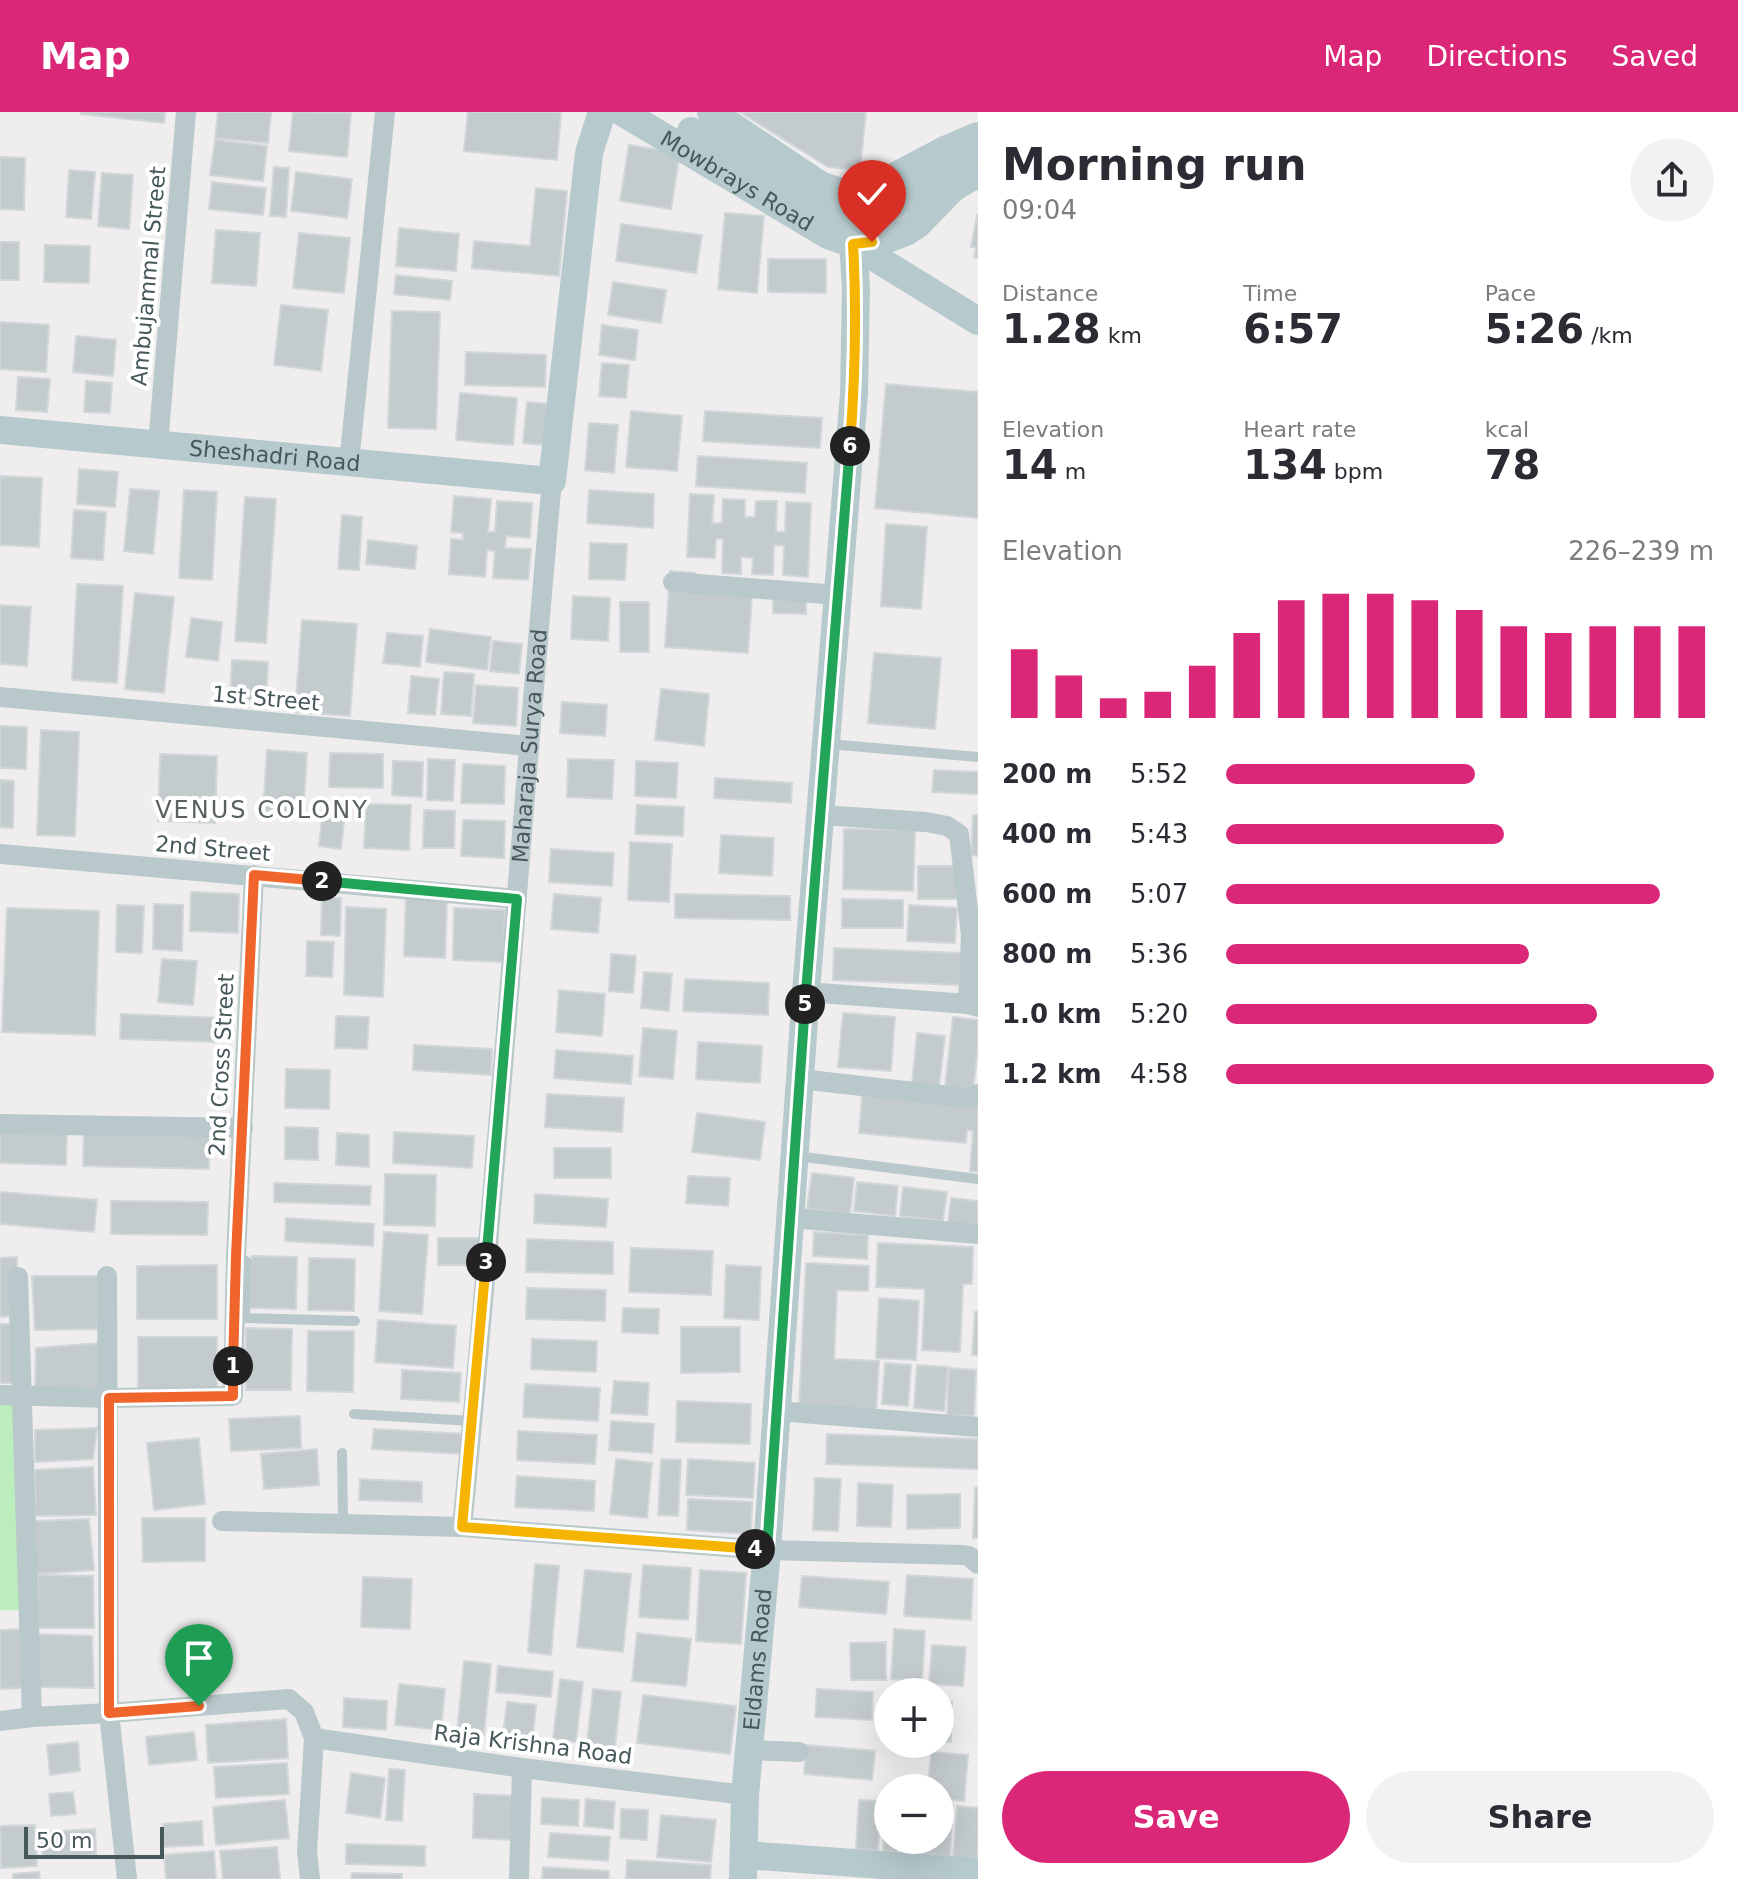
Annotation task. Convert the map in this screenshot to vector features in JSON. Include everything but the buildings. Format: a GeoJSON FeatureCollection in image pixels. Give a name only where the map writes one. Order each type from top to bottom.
{"type":"FeatureCollection","features":[{"type":"Feature","properties":{"kind":"main road"},"geometry":{"type":"LineString","coordinates":[[585,112],[589,153]]}},
{"type":"Feature","properties":{"kind":"main road","name":"Maharaja Surya Road"},"geometry":{"type":"LineString","coordinates":[[552,481],[589,153],[602,112]]}},
{"type":"Feature","properties":{"kind":"main road","name":"Mowbrays Road"},"geometry":{"type":"LineString","coordinates":[[622,112],[828,235],[853,244],[978,321]]}},
{"type":"Feature","properties":{"kind":"main road"},"geometry":{"type":"LineString","coordinates":[[659,112],[823,208],[847,217],[879,215],[978,155]]}},
{"type":"Feature","properties":{"kind":"main road","name":"Mowbrays Road"},"geometry":{"type":"LineString","coordinates":[[711,112],[820,185],[856,197]]}},
{"type":"Feature","properties":{"kind":"main road"},"geometry":{"type":"LineString","coordinates":[[856,197],[978,136]]}},
{"type":"Feature","properties":{"kind":"main road"},"geometry":{"type":"LineString","coordinates":[[853,244],[888,239],[906,232],[917,225],[953,188],[978,173]]}},
{"type":"Feature","properties":{"kind":"main road","name":"Eldams Road"},"geometry":{"type":"LineString","coordinates":[[744,1867],[745,1795],[767,1550],[806,992],[854,393],[856,288],[853,244],[856,197]]}},
{"type":"Feature","properties":{"kind":"main road","name":"Sheshadri Road"},"geometry":{"type":"LineString","coordinates":[[0,430],[552,481]]}},
{"type":"Feature","properties":{"kind":"main road"},"geometry":{"type":"LineString","coordinates":[[744,1867],[978,1872]]}},
{"type":"Feature","properties":{"kind":"street","name":"Ambujammal Street"},"geometry":{"type":"LineString","coordinates":[[158,445],[186,112]]}},
{"type":"Feature","properties":{"kind":"street"},"geometry":{"type":"LineString","coordinates":[[349,463],[385,112]]}},
{"type":"Feature","properties":{"kind":"street","name":"Maharaja Surya Road"},"geometry":{"type":"LineString","coordinates":[[462,1527],[552,481]]}},
{"type":"Feature","properties":{"kind":"street"},"geometry":{"type":"LineString","coordinates":[[673,582],[838,595]]}},
{"type":"Feature","properties":{"kind":"street","name":"1st Street"},"geometry":{"type":"LineString","coordinates":[[0,697],[528,746]]}},
{"type":"Feature","properties":{"kind":"street"},"geometry":{"type":"LineString","coordinates":[[806,992],[973,1006],[974,935],[970,864],[959,834],[947,826],[926,822],[821,815]]}},
{"type":"Feature","properties":{"kind":"street","name":"2nd Street"},"geometry":{"type":"LineString","coordinates":[[0,854],[517,899]]}},
{"type":"Feature","properties":{"kind":"street","name":"2nd Cross Street"},"geometry":{"type":"LineString","coordinates":[[109,1398],[233,1396],[236,1256],[254,875]]}},
{"type":"Feature","properties":{"kind":"street"},"geometry":{"type":"LineString","coordinates":[[800,1079],[967,1098],[978,1094]]}},
{"type":"Feature","properties":{"kind":"street"},"geometry":{"type":"LineString","coordinates":[[0,1124],[243,1128]]}},
{"type":"Feature","properties":{"kind":"street"},"geometry":{"type":"LineString","coordinates":[[790,1218],[978,1234]]}},
{"type":"Feature","properties":{"kind":"street"},"geometry":{"type":"LineString","coordinates":[[107,1276],[109,1713],[127,1879]]}},
{"type":"Feature","properties":{"kind":"street"},"geometry":{"type":"LineString","coordinates":[[18,1277],[10,1395],[32,1717]]}},
{"type":"Feature","properties":{"kind":"street"},"geometry":{"type":"LineString","coordinates":[[10,1395],[109,1398]]}},
{"type":"Feature","properties":{"kind":"street"},"geometry":{"type":"LineString","coordinates":[[777,1411],[978,1427]]}},
{"type":"Feature","properties":{"kind":"street"},"geometry":{"type":"LineString","coordinates":[[222,1521],[462,1527],[767,1550],[963,1555],[978,1564]]}},
{"type":"Feature","properties":{"kind":"street"},"geometry":{"type":"LineString","coordinates":[[0,1721],[289,1699],[304,1712],[314,1738],[307,1852],[310,1879]]}},
{"type":"Feature","properties":{"kind":"street","name":"Raja Krishna Road"},"geometry":{"type":"LineString","coordinates":[[314,1738],[522,1768],[745,1795]]}},
{"type":"Feature","properties":{"kind":"street"},"geometry":{"type":"LineString","coordinates":[[749,1750],[799,1752]]}},
{"type":"Feature","properties":{"kind":"street"},"geometry":{"type":"LineString","coordinates":[[519,1879],[522,1768]]}},
{"type":"Feature","properties":{"kind":"lane"},"geometry":{"type":"LineString","coordinates":[[827,744],[978,757]]}},
{"type":"Feature","properties":{"kind":"lane"},"geometry":{"type":"LineString","coordinates":[[794,1156],[978,1179]]}},
{"type":"Feature","properties":{"kind":"lane"},"geometry":{"type":"LineString","coordinates":[[236,1256],[247,1262],[245,1318],[355,1321]]}},
{"type":"Feature","properties":{"kind":"lane"},"geometry":{"type":"LineString","coordinates":[[354,1414],[473,1421]]}},
{"type":"Feature","properties":{"kind":"lane"},"geometry":{"type":"LineString","coordinates":[[342,1453],[343,1523]]}},
{"type":"Feature","properties":{"kind":"green space"},"geometry":{"type":"Polygon","coordinates":[[[0,1398],[23,1398],[21,1610],[0,1610],[0,1398]]]}},
{"type":"Feature","properties":{"kind":"district","name":"VENUS COLONY"},"geometry":{"type":"Point","coordinates":[262,810]}},
{"type":"Feature","properties":{"kind":"route"},"geometry":{"type":"LineString","coordinates":[[199,1706],[109,1713],[109,1398],[233,1396],[233,1328],[254,875],[517,899],[462,1527],[767,1550],[806,992],[854,393],[856,288],[853,244],[872,242]]}}]}
